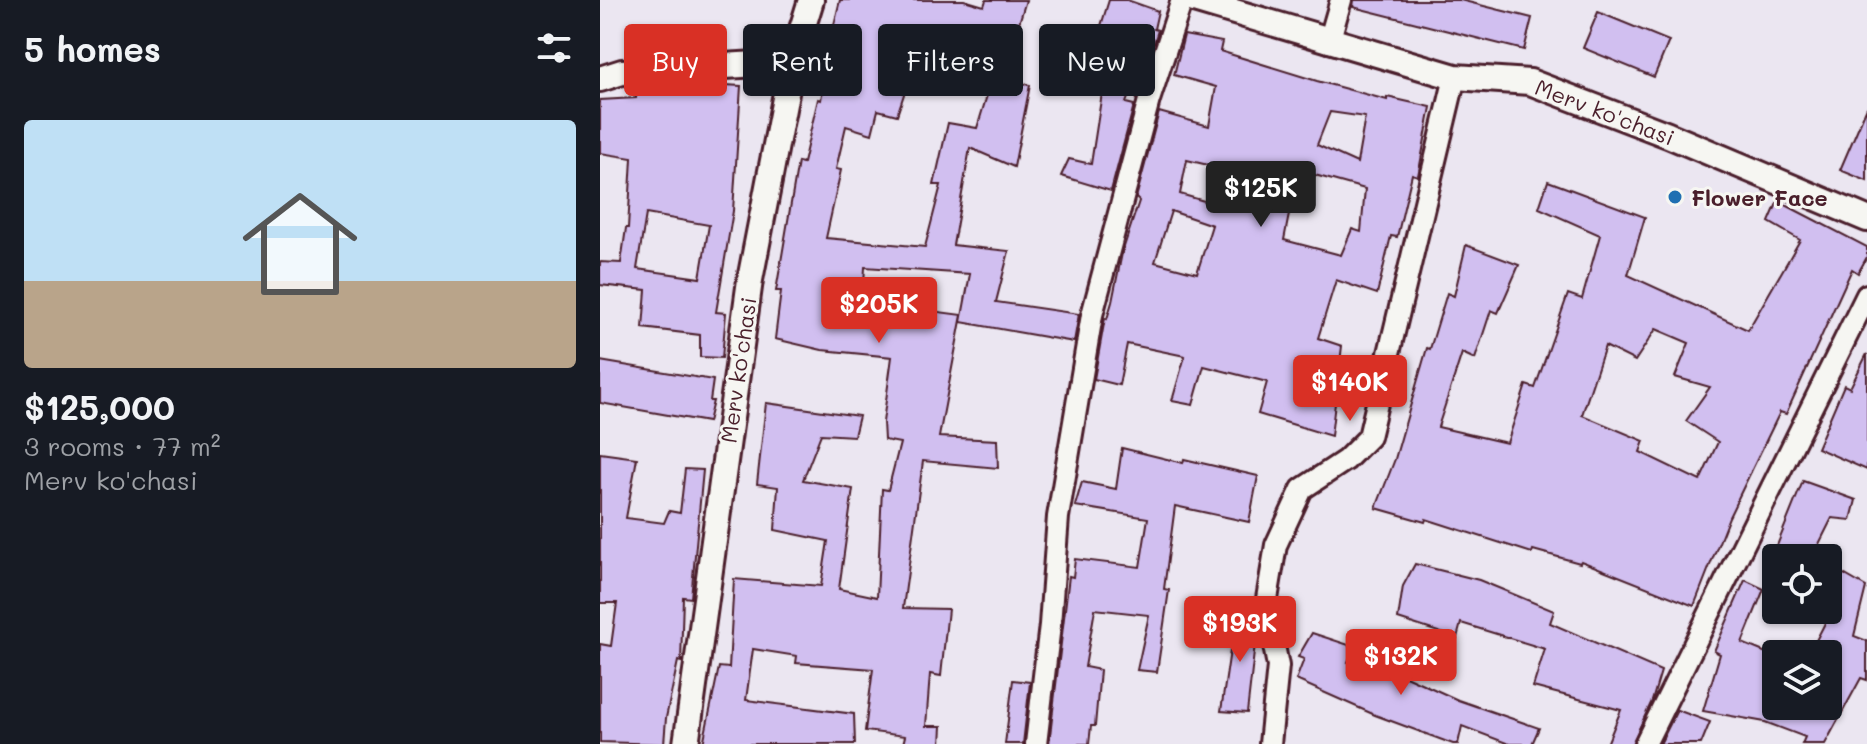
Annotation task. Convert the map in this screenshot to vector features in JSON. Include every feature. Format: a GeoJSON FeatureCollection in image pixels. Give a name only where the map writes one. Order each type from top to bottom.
{"type":"FeatureCollection","features":[{"type":"Feature","properties":{"kind":"street","name":"Merv ko'chasi"},"geometry":{"type":"LineString","coordinates":[[804,24],[811,0]]}},
{"type":"Feature","properties":{"kind":"street"},"geometry":{"type":"LineString","coordinates":[[1036,744],[1050,625],[1058,517],[1092,315],[1149,100],[1182,0]]}},
{"type":"Feature","properties":{"kind":"street","name":"Merv ko'chasi"},"geometry":{"type":"LineString","coordinates":[[1194,0],[1455,77],[1530,82],[1668,135],[1867,219]]}},
{"type":"Feature","properties":{"kind":"street"},"geometry":{"type":"LineString","coordinates":[[1329,42],[1341,0]]}},
{"type":"Feature","properties":{"kind":"street"},"geometry":{"type":"LineString","coordinates":[[600,79],[622,72],[743,65]]}},
{"type":"Feature","properties":{"kind":"street"},"geometry":{"type":"LineString","coordinates":[[1270,744],[1278,666],[1266,605],[1276,545],[1302,489],[1346,460],[1369,437],[1455,77]]}},
{"type":"Feature","properties":{"kind":"street","name":"Merv ko'chasi"},"geometry":{"type":"LineString","coordinates":[[686,744],[750,280],[785,96]]}},
{"type":"Feature","properties":{"kind":"street"},"geometry":{"type":"LineString","coordinates":[[1645,744],[1867,295]]}},
{"type":"Feature","properties":{"kind":"building"},"geometry":{"type":"Polygon","coordinates":[[[840,0],[964,0],[984,6],[986,0],[1026,0],[1019,24],[878,24],[878,96],[903,96],[897,115],[878,110],[872,134],[846,126],[836,169],[841,170],[826,238],[925,247],[941,185],[934,185],[948,123],[977,128],[987,96],[1023,96],[1023,84],[1030,85],[1014,167],[970,148],[953,245],[1009,251],[996,302],[1079,314],[1074,342],[961,322],[970,274],[865,267],[863,302],[962,315],[939,437],[997,440],[998,468],[923,461],[903,608],[948,609],[941,676],[930,674],[926,726],[942,726],[941,744],[903,744],[905,736],[865,731],[873,669],[796,663],[797,656],[753,649],[746,700],[854,714],[855,744],[703,744],[719,667],[729,668],[734,579],[821,586],[828,541],[775,530],[778,487],[757,484],[766,403],[859,416],[854,436],[821,434],[803,480],[853,489],[839,589],[877,597],[882,489],[888,490],[900,443],[884,440],[883,422],[892,357],[822,350],[775,339],[781,291],[776,291],[798,162],[803,163],[818,99],[821,100],[822,96],[862,96],[862,24],[834,24],[840,0]]]}},
{"type":"Feature","properties":{"kind":"building"},"geometry":{"type":"Polygon","coordinates":[[[1109,0],[1127,0],[1158,11],[1155,24],[1102,24],[1109,0]]]}},
{"type":"Feature","properties":{"kind":"building"},"geometry":{"type":"Polygon","coordinates":[[[1354,0],[1460,0],[1532,18],[1524,50],[1353,7],[1354,0]]]}},
{"type":"Feature","properties":{"kind":"building"},"geometry":{"type":"Polygon","coordinates":[[[1598,12],[1669,41],[1654,77],[1583,48],[1598,12]]]}},
{"type":"Feature","properties":{"kind":"building"},"geometry":{"type":"Polygon","coordinates":[[[1184,35],[1222,42],[1220,51],[1317,81],[1387,100],[1387,97],[1431,107],[1418,176],[1412,174],[1397,237],[1391,236],[1377,294],[1336,280],[1318,338],[1342,346],[1331,436],[1258,414],[1267,382],[1204,366],[1193,405],[1172,401],[1185,356],[1127,344],[1119,385],[1094,379],[1105,318],[1139,201],[1136,198],[1159,112],[1209,126],[1216,87],[1174,75],[1184,35]],[[1330,112],[1317,145],[1357,163],[1365,117],[1330,112]],[[1187,160],[1180,194],[1218,205],[1229,170],[1187,160]],[[1311,174],[1303,207],[1291,204],[1284,240],[1341,255],[1352,229],[1361,232],[1365,189],[1311,174]],[[1171,211],[1155,262],[1197,273],[1212,225],[1171,211]]]}},
{"type":"Feature","properties":{"kind":"building"},"geometry":{"type":"Polygon","coordinates":[[[727,85],[741,86],[733,211],[716,312],[726,313],[722,358],[700,357],[700,335],[643,328],[646,290],[600,285],[600,262],[621,263],[628,228],[632,158],[600,153],[600,100],[727,96],[727,85]],[[646,214],[637,269],[700,278],[709,225],[646,214]]]}},
{"type":"Feature","properties":{"kind":"building"},"geometry":{"type":"Polygon","coordinates":[[[1102,96],[1129,96],[1126,103],[1134,105],[1111,191],[1061,176],[1069,159],[1091,164],[1102,96]]]}},
{"type":"Feature","properties":{"kind":"building"},"geometry":{"type":"Polygon","coordinates":[[[1867,107],[1867,181],[1840,170],[1867,107]]]}},
{"type":"Feature","properties":{"kind":"building"},"geometry":{"type":"Polygon","coordinates":[[[1548,181],[1645,217],[1628,275],[1748,330],[1800,240],[1769,222],[1778,201],[1867,247],[1867,257],[1858,273],[1852,269],[1786,414],[1780,412],[1729,517],[1694,606],[1581,561],[1533,550],[1532,553],[1426,519],[1425,522],[1376,508],[1395,459],[1427,348],[1430,349],[1447,293],[1454,296],[1466,245],[1519,265],[1498,313],[1491,310],[1475,359],[1462,353],[1438,427],[1507,443],[1526,385],[1535,388],[1568,294],[1582,299],[1600,235],[1539,208],[1548,181]],[[1656,329],[1635,361],[1605,346],[1582,415],[1644,441],[1640,452],[1700,481],[1718,442],[1686,421],[1710,387],[1675,377],[1689,343],[1656,329]]]}},
{"type":"Feature","properties":{"kind":"building"},"geometry":{"type":"Polygon","coordinates":[[[1867,354],[1867,470],[1817,448],[1844,385],[1850,388],[1867,354]]]}},
{"type":"Feature","properties":{"kind":"building"},"geometry":{"type":"Polygon","coordinates":[[[600,361],[713,380],[710,401],[713,401],[708,422],[600,403],[600,361]]]}},
{"type":"Feature","properties":{"kind":"building"},"geometry":{"type":"Polygon","coordinates":[[[1122,448],[1258,476],[1249,522],[1175,506],[1164,589],[1169,590],[1157,672],[1137,670],[1149,615],[1095,609],[1085,667],[1100,670],[1095,726],[1091,726],[1089,744],[1049,744],[1069,576],[1073,577],[1075,559],[1140,567],[1148,518],[1075,506],[1082,482],[1116,489],[1122,448]]]}},
{"type":"Feature","properties":{"kind":"building"},"geometry":{"type":"Polygon","coordinates":[[[600,453],[637,458],[626,518],[664,523],[669,511],[680,513],[685,469],[703,470],[691,598],[683,597],[681,662],[678,661],[666,718],[664,744],[600,742],[600,644],[611,646],[617,603],[600,603],[600,453]]]}},
{"type":"Feature","properties":{"kind":"building"},"geometry":{"type":"Polygon","coordinates":[[[1803,481],[1856,500],[1851,520],[1832,518],[1819,544],[1778,544],[1803,481]]]}},
{"type":"Feature","properties":{"kind":"building"},"geometry":{"type":"Polygon","coordinates":[[[1415,564],[1479,580],[1554,611],[1550,623],[1661,671],[1652,701],[1632,744],[1607,744],[1621,710],[1533,687],[1545,649],[1461,623],[1457,638],[1398,619],[1403,586],[1415,564]]]}},
{"type":"Feature","properties":{"kind":"building"},"geometry":{"type":"Polygon","coordinates":[[[1842,573],[1866,587],[1854,636],[1867,641],[1867,680],[1861,678],[1842,713],[1842,640],[1816,640],[1824,624],[1842,624],[1842,573]]]}},
{"type":"Feature","properties":{"kind":"building"},"geometry":{"type":"Polygon","coordinates":[[[1745,580],[1762,588],[1762,594],[1742,643],[1762,651],[1762,720],[1838,720],[1825,744],[1802,744],[1805,737],[1765,722],[1703,711],[1720,654],[1714,651],[1745,580]]]}},
{"type":"Feature","properties":{"kind":"building"},"geometry":{"type":"Polygon","coordinates":[[[1236,610],[1254,613],[1257,626],[1247,713],[1221,711],[1236,610]]]}},
{"type":"Feature","properties":{"kind":"building"},"geometry":{"type":"Polygon","coordinates":[[[1312,633],[1355,647],[1348,662],[1386,677],[1388,668],[1458,700],[1539,728],[1532,744],[1509,744],[1462,726],[1458,744],[1453,744],[1375,715],[1296,680],[1304,659],[1298,657],[1312,633]]]}},
{"type":"Feature","properties":{"kind":"building"},"geometry":{"type":"Polygon","coordinates":[[[1013,680],[1030,682],[1023,744],[1005,744],[1013,680]]]}},
{"type":"Feature","properties":{"kind":"building"},"geometry":{"type":"Polygon","coordinates":[[[1677,710],[1710,722],[1701,744],[1660,744],[1677,710]]]}},
{"type":"Feature","properties":{"kind":"place","name":"Flower Face"},"geometry":{"type":"Point","coordinates":[1675,197]}}]}
